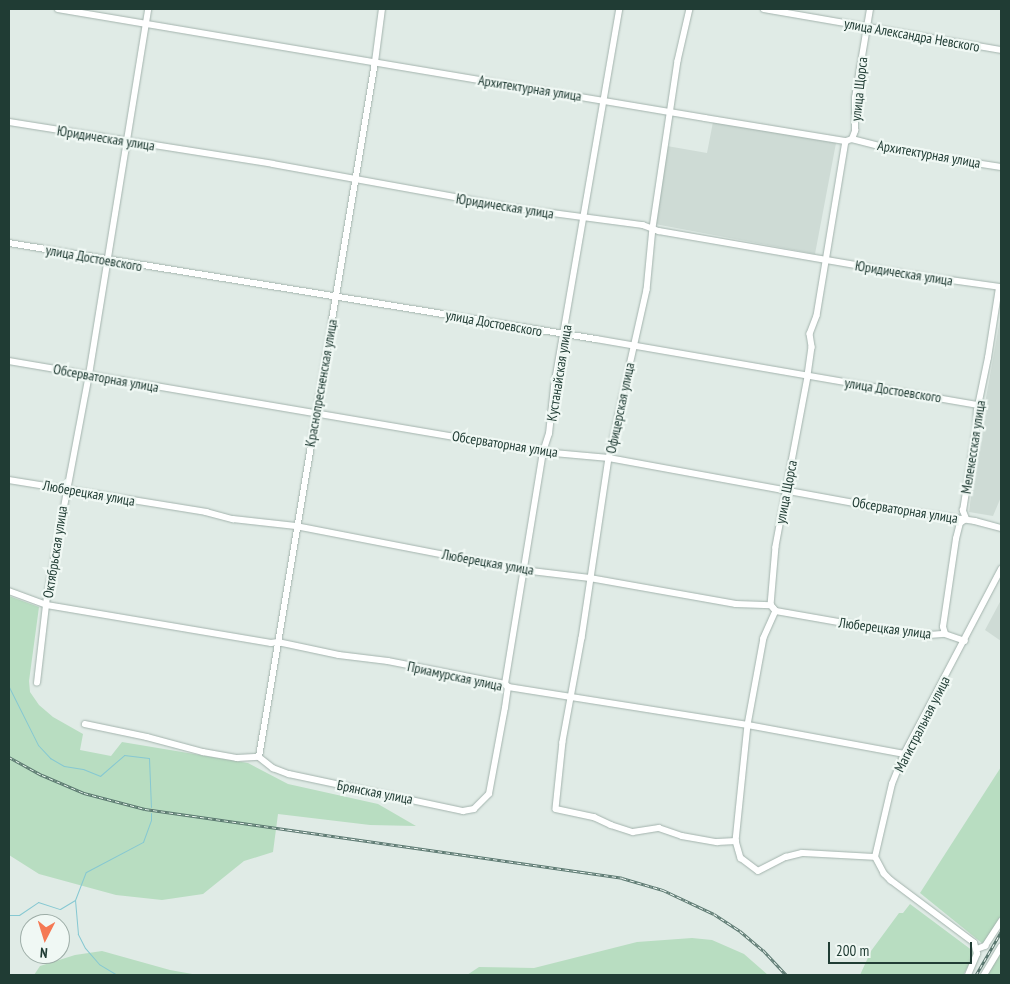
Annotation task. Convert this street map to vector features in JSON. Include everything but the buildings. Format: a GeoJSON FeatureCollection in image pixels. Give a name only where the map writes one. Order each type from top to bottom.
{"type":"FeatureCollection","features":[{"type":"Feature","properties":{"kind":"street","name":"Архитектурная улица"},"geometry":{"type":"LineString","coordinates":[[58,9],[849,140],[1001,167]]}},
{"type":"Feature","properties":{"kind":"street","name":"Октябрьская улица"},"geometry":{"type":"LineString","coordinates":[[37,683],[47,605],[66,489],[89,375],[106,258],[148,9]]}},
{"type":"Feature","properties":{"kind":"street","name":"Краснопресненская улица"},"geometry":{"type":"LineString","coordinates":[[259,757],[296,526],[337,295],[382,9]]}},
{"type":"Feature","properties":{"kind":"street","name":"Кустанайская улица"},"geometry":{"type":"LineString","coordinates":[[489,794],[523,570],[543,452],[550,434],[554,387],[585,218],[619,9]]}},
{"type":"Feature","properties":{"kind":"street","name":"Офицерская улица"},"geometry":{"type":"LineString","coordinates":[[690,9],[678,61],[653,228],[647,290],[609,458],[572,697],[563,742],[556,809],[594,817],[610,825],[633,832],[659,828],[682,836],[717,842],[736,841]]}},
{"type":"Feature","properties":{"kind":"street","name":"улица Александра Невского"},"geometry":{"type":"LineString","coordinates":[[764,9],[1001,50]]}},
{"type":"Feature","properties":{"kind":"street","name":"улица Щорса"},"geometry":{"type":"LineString","coordinates":[[771,605],[776,547],[808,377],[812,347],[810,334],[817,316],[849,140],[855,131],[855,98],[870,9]]}},
{"type":"Feature","properties":{"kind":"street","name":"Юридическая улица"},"geometry":{"type":"LineString","coordinates":[[9,122],[126,140],[515,208],[585,218],[608,219],[653,228],[659,231],[1000,287]]}},
{"type":"Feature","properties":{"kind":"street","name":"улица Достоевского"},"geometry":{"type":"LineString","coordinates":[[9,243],[106,258],[144,267],[337,295],[978,406]]}},
{"type":"Feature","properties":{"kind":"street","name":"Мелекесская улица"},"geometry":{"type":"LineString","coordinates":[[945,634],[943,627],[956,539],[960,523],[966,519],[963,511],[978,406],[1000,287]]}},
{"type":"Feature","properties":{"kind":"street","name":"Обсерваторная улица"},"geometry":{"type":"LineString","coordinates":[[9,361],[543,452],[609,458],[874,506],[966,519],[1001,528]]}},
{"type":"Feature","properties":{"kind":"street","name":"Люберецкая улица"},"geometry":{"type":"LineString","coordinates":[[9,480],[233,519],[296,526],[523,570],[590,578],[736,604],[771,605]]}},
{"type":"Feature","properties":{"kind":"street","name":"Магистральная улица"},"geometry":{"type":"LineString","coordinates":[[875,857],[892,784],[904,754],[965,641],[1001,569]]}},
{"type":"Feature","properties":{"kind":"street","name":"Приамурская улица"},"geometry":{"type":"LineString","coordinates":[[9,591],[47,605],[278,642],[339,655],[388,661],[506,686],[748,725],[904,754]]}},
{"type":"Feature","properties":{"kind":"street"},"geometry":{"type":"LineString","coordinates":[[771,605],[776,611],[764,638],[748,725],[736,841],[741,858],[758,871],[786,857],[802,853],[875,857],[884,874],[891,881],[966,936],[977,948],[977,954],[968,975]]}},
{"type":"Feature","properties":{"kind":"street","name":"Люберецкая улица"},"geometry":{"type":"LineString","coordinates":[[776,611],[867,627],[929,635],[945,634],[965,641]]}},
{"type":"Feature","properties":{"kind":"street"},"geometry":{"type":"LineString","coordinates":[[85,724],[147,737],[203,752],[237,758],[259,757]]}},
{"type":"Feature","properties":{"kind":"street","name":"Брянская улица"},"geometry":{"type":"LineString","coordinates":[[259,757],[273,768],[290,774],[463,811],[474,809],[489,794]]}},
{"type":"Feature","properties":{"kind":"street"},"geometry":{"type":"LineString","coordinates":[[977,948],[984,946],[1001,921]]}},
{"type":"Feature","properties":{"kind":"street"},"geometry":{"type":"LineString","coordinates":[[984,975],[1001,947]]}},
{"type":"Feature","properties":{"kind":"shaded area"},"geometry":{"type":"Polygon","coordinates":[[[713,122],[836,143],[815,254],[655,224],[667,146],[707,153],[713,122]]]}},
{"type":"Feature","properties":{"kind":"shaded area"},"geometry":{"type":"Polygon","coordinates":[[[1001,314],[1001,497],[993,516],[969,512],[979,437],[1001,314]]]}},
{"type":"Feature","properties":{"kind":"shaded area"},"geometry":{"type":"Polygon","coordinates":[[[1001,600],[1001,641],[985,630],[1001,600]]]}},
{"type":"Feature","properties":{"kind":"green space"},"geometry":{"type":"Polygon","coordinates":[[[9,596],[39,607],[29,681],[30,692],[39,705],[53,717],[83,734],[80,750],[111,756],[122,742],[248,763],[288,784],[378,804],[416,826],[370,825],[278,814],[273,852],[244,861],[203,894],[162,900],[116,895],[39,874],[9,855],[9,596]]]}},
{"type":"Feature","properties":{"kind":"green space"},"geometry":{"type":"Polygon","coordinates":[[[1001,767],[1001,920],[983,944],[920,893],[1001,767]]]}},
{"type":"Feature","properties":{"kind":"green space"},"geometry":{"type":"Polygon","coordinates":[[[910,904],[973,951],[973,958],[963,975],[860,975],[871,951],[899,913],[903,913],[910,904]]]}},
{"type":"Feature","properties":{"kind":"green space"},"geometry":{"type":"Polygon","coordinates":[[[692,938],[712,940],[744,954],[768,975],[467,975],[479,967],[534,968],[637,942],[692,938]]]}},
{"type":"Feature","properties":{"kind":"green space"},"geometry":{"type":"Polygon","coordinates":[[[102,951],[170,970],[198,975],[34,975],[40,966],[46,964],[70,964],[70,957],[102,951]]]}},
{"type":"Feature","properties":{"kind":"green space"},"geometry":{"type":"Polygon","coordinates":[[[1001,951],[1001,975],[986,975],[1001,951]]]}},
{"type":"Feature","properties":{"kind":"waterway"},"geometry":{"type":"LineString","coordinates":[[9,687],[38,745],[50,758],[64,766],[83,769],[100,776],[124,755],[149,758],[151,807]]}},
{"type":"Feature","properties":{"kind":"waterway"},"geometry":{"type":"LineString","coordinates":[[117,975],[99,964],[85,948],[78,934],[75,900],[86,872],[143,842],[151,820],[151,813]]}},
{"type":"Feature","properties":{"kind":"waterway"},"geometry":{"type":"LineString","coordinates":[[9,915],[19,915],[38,902],[60,909],[75,900]]}},
{"type":"Feature","properties":{"kind":"railway"},"geometry":{"type":"LineString","coordinates":[[9,757],[42,775],[84,793],[145,809],[622,878],[663,890],[714,914],[740,931],[763,950],[786,975]]}},
{"type":"Feature","properties":{"kind":"railway"},"geometry":{"type":"LineString","coordinates":[[976,975],[1001,932]]}}]}
